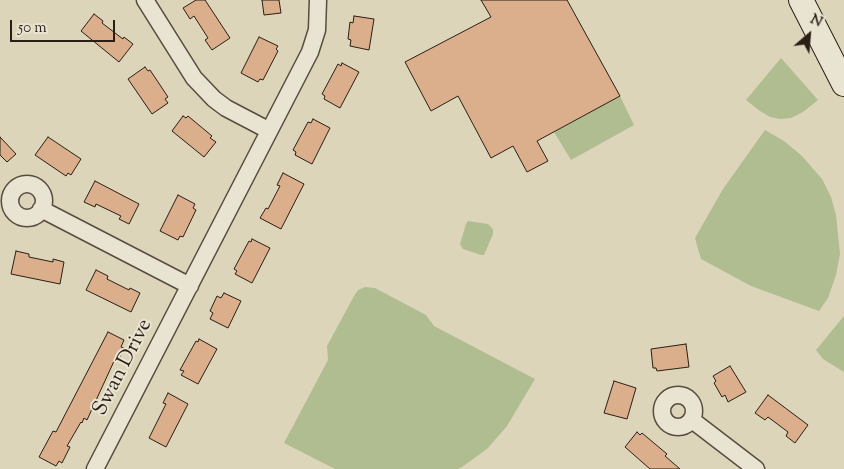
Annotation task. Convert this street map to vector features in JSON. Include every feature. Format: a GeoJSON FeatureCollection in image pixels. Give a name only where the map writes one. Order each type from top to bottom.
{"type":"FeatureCollection","features":[{"type":"Feature","properties":{"kind":"street"},"geometry":{"type":"LineString","coordinates":[[145,0],[194,78],[214,99],[226,108],[268,130]]}},
{"type":"Feature","properties":{"kind":"street","name":"Swan Drive"},"geometry":{"type":"LineString","coordinates":[[96,469],[268,130],[310,52],[317,30],[318,0]]}},
{"type":"Feature","properties":{"kind":"street"},"geometry":{"type":"LineString","coordinates":[[801,0],[844,84]]}},
{"type":"Feature","properties":{"kind":"street"},"geometry":{"type":"LineString","coordinates":[[41,209],[190,286]]}},
{"type":"Feature","properties":{"kind":"street"},"geometry":{"type":"LineString","coordinates":[[692,420],[756,469]]}},
{"type":"Feature","properties":{"kind":"green space"},"geometry":{"type":"Polygon","coordinates":[[[781,58],[818,100],[803,112],[791,118],[780,119],[770,117],[746,100],[781,58]]]}},
{"type":"Feature","properties":{"kind":"green space"},"geometry":{"type":"Polygon","coordinates":[[[620,96],[634,125],[571,160],[554,132],[620,96]]]}},
{"type":"Feature","properties":{"kind":"green space"},"geometry":{"type":"Polygon","coordinates":[[[765,130],[784,141],[802,156],[822,179],[831,197],[836,215],[840,254],[836,275],[828,298],[819,311],[751,286],[701,259],[695,238],[723,189],[765,130]]]}},
{"type":"Feature","properties":{"kind":"green space"},"geometry":{"type":"Polygon","coordinates":[[[468,221],[488,224],[493,229],[493,234],[484,255],[463,249],[460,244],[468,221]]]}},
{"type":"Feature","properties":{"kind":"green space"},"geometry":{"type":"Polygon","coordinates":[[[365,287],[375,288],[426,315],[434,326],[535,379],[507,426],[487,449],[462,467],[458,469],[335,469],[284,443],[328,360],[327,346],[354,296],[358,290],[365,287]]]}},
{"type":"Feature","properties":{"kind":"green space"},"geometry":{"type":"Polygon","coordinates":[[[844,316],[844,372],[823,359],[816,350],[844,316]]]}},
{"type":"Feature","properties":{"kind":"building"},"geometry":{"type":"Polygon","coordinates":[[[196,0],[205,0],[230,38],[212,50],[205,40],[208,38],[194,16],[190,19],[183,8],[196,0]]]}},
{"type":"Feature","properties":{"kind":"building"},"geometry":{"type":"Polygon","coordinates":[[[262,0],[279,0],[281,13],[264,15],[262,0]]]}},
{"type":"Feature","properties":{"kind":"building"},"geometry":{"type":"Polygon","coordinates":[[[481,0],[567,0],[620,96],[537,141],[548,161],[527,172],[513,146],[491,158],[458,96],[431,111],[405,62],[491,17],[481,0]]]}},
{"type":"Feature","properties":{"kind":"building"},"geometry":{"type":"Polygon","coordinates":[[[94,14],[103,21],[102,23],[133,44],[119,62],[81,31],[94,14]]]}},
{"type":"Feature","properties":{"kind":"building"},"geometry":{"type":"Polygon","coordinates":[[[354,16],[374,19],[369,50],[350,46],[351,40],[348,39],[350,22],[353,23],[354,16]]]}},
{"type":"Feature","properties":{"kind":"building"},"geometry":{"type":"Polygon","coordinates":[[[259,37],[278,46],[276,49],[278,51],[263,80],[260,79],[258,82],[241,73],[259,37]]]}},
{"type":"Feature","properties":{"kind":"building"},"geometry":{"type":"Polygon","coordinates":[[[342,63],[359,72],[340,108],[324,99],[325,96],[322,94],[338,64],[341,66],[342,63]]]}},
{"type":"Feature","properties":{"kind":"building"},"geometry":{"type":"Polygon","coordinates":[[[145,67],[148,71],[150,70],[168,97],[165,99],[168,103],[152,114],[128,79],[145,67]]]}},
{"type":"Feature","properties":{"kind":"building"},"geometry":{"type":"Polygon","coordinates":[[[183,116],[186,118],[188,116],[212,136],[210,138],[216,142],[204,157],[172,131],[183,116]]]}},
{"type":"Feature","properties":{"kind":"building"},"geometry":{"type":"Polygon","coordinates":[[[313,119],[330,128],[312,164],[295,155],[296,152],[293,150],[308,122],[311,123],[313,119]]]}},
{"type":"Feature","properties":{"kind":"building"},"geometry":{"type":"Polygon","coordinates":[[[0,137],[16,154],[7,162],[0,155],[0,137]]]}},
{"type":"Feature","properties":{"kind":"building"},"geometry":{"type":"Polygon","coordinates":[[[48,137],[81,159],[71,175],[68,173],[66,176],[35,155],[48,137]]]}},
{"type":"Feature","properties":{"kind":"building"},"geometry":{"type":"Polygon","coordinates":[[[283,173],[304,184],[281,229],[260,218],[266,208],[268,209],[280,186],[277,185],[283,173]]]}},
{"type":"Feature","properties":{"kind":"building"},"geometry":{"type":"Polygon","coordinates":[[[95,181],[139,204],[129,224],[119,219],[121,216],[96,204],[95,207],[84,202],[95,181]]]}},
{"type":"Feature","properties":{"kind":"building"},"geometry":{"type":"Polygon","coordinates":[[[178,195],[195,204],[193,208],[196,210],[183,237],[180,236],[178,240],[160,231],[178,195]]]}},
{"type":"Feature","properties":{"kind":"building"},"geometry":{"type":"Polygon","coordinates":[[[252,239],[270,248],[252,283],[235,274],[237,271],[234,269],[249,241],[251,242],[252,239]]]}},
{"type":"Feature","properties":{"kind":"building"},"geometry":{"type":"Polygon","coordinates":[[[16,251],[29,254],[29,257],[53,262],[53,259],[64,262],[60,284],[11,274],[16,251]]]}},
{"type":"Feature","properties":{"kind":"building"},"geometry":{"type":"Polygon","coordinates":[[[96,270],[108,276],[107,279],[129,290],[130,288],[140,293],[131,312],[86,290],[96,270]]]}},
{"type":"Feature","properties":{"kind":"building"},"geometry":{"type":"Polygon","coordinates":[[[224,293],[241,301],[228,328],[210,319],[213,313],[210,311],[217,296],[221,298],[224,293]]]}},
{"type":"Feature","properties":{"kind":"building"},"geometry":{"type":"Polygon","coordinates":[[[108,332],[124,340],[121,347],[124,348],[118,361],[115,359],[87,420],[84,418],[81,422],[67,446],[70,447],[62,463],[59,461],[56,466],[39,457],[53,431],[56,432],[108,332]]]}},
{"type":"Feature","properties":{"kind":"building"},"geometry":{"type":"Polygon","coordinates":[[[199,339],[217,349],[198,384],[181,375],[184,371],[180,370],[196,341],[198,342],[199,339]]]}},
{"type":"Feature","properties":{"kind":"building"},"geometry":{"type":"Polygon","coordinates":[[[686,344],[689,367],[657,371],[656,368],[653,368],[651,349],[686,344]]]}},
{"type":"Feature","properties":{"kind":"building"},"geometry":{"type":"Polygon","coordinates":[[[730,366],[746,392],[728,402],[725,395],[722,397],[714,383],[716,381],[713,376],[730,366]]]}},
{"type":"Feature","properties":{"kind":"building"},"geometry":{"type":"Polygon","coordinates":[[[614,381],[636,388],[627,419],[604,413],[614,381]]]}},
{"type":"Feature","properties":{"kind":"building"},"geometry":{"type":"Polygon","coordinates":[[[168,393],[188,404],[166,447],[149,438],[166,404],[163,403],[168,393]]]}},
{"type":"Feature","properties":{"kind":"building"},"geometry":{"type":"Polygon","coordinates":[[[768,395],[808,425],[795,443],[786,436],[788,432],[768,417],[765,420],[755,413],[768,395]]]}},
{"type":"Feature","properties":{"kind":"building"},"geometry":{"type":"Polygon","coordinates":[[[637,432],[640,435],[642,433],[667,454],[665,456],[680,469],[650,469],[625,447],[637,432]]]}}]}
